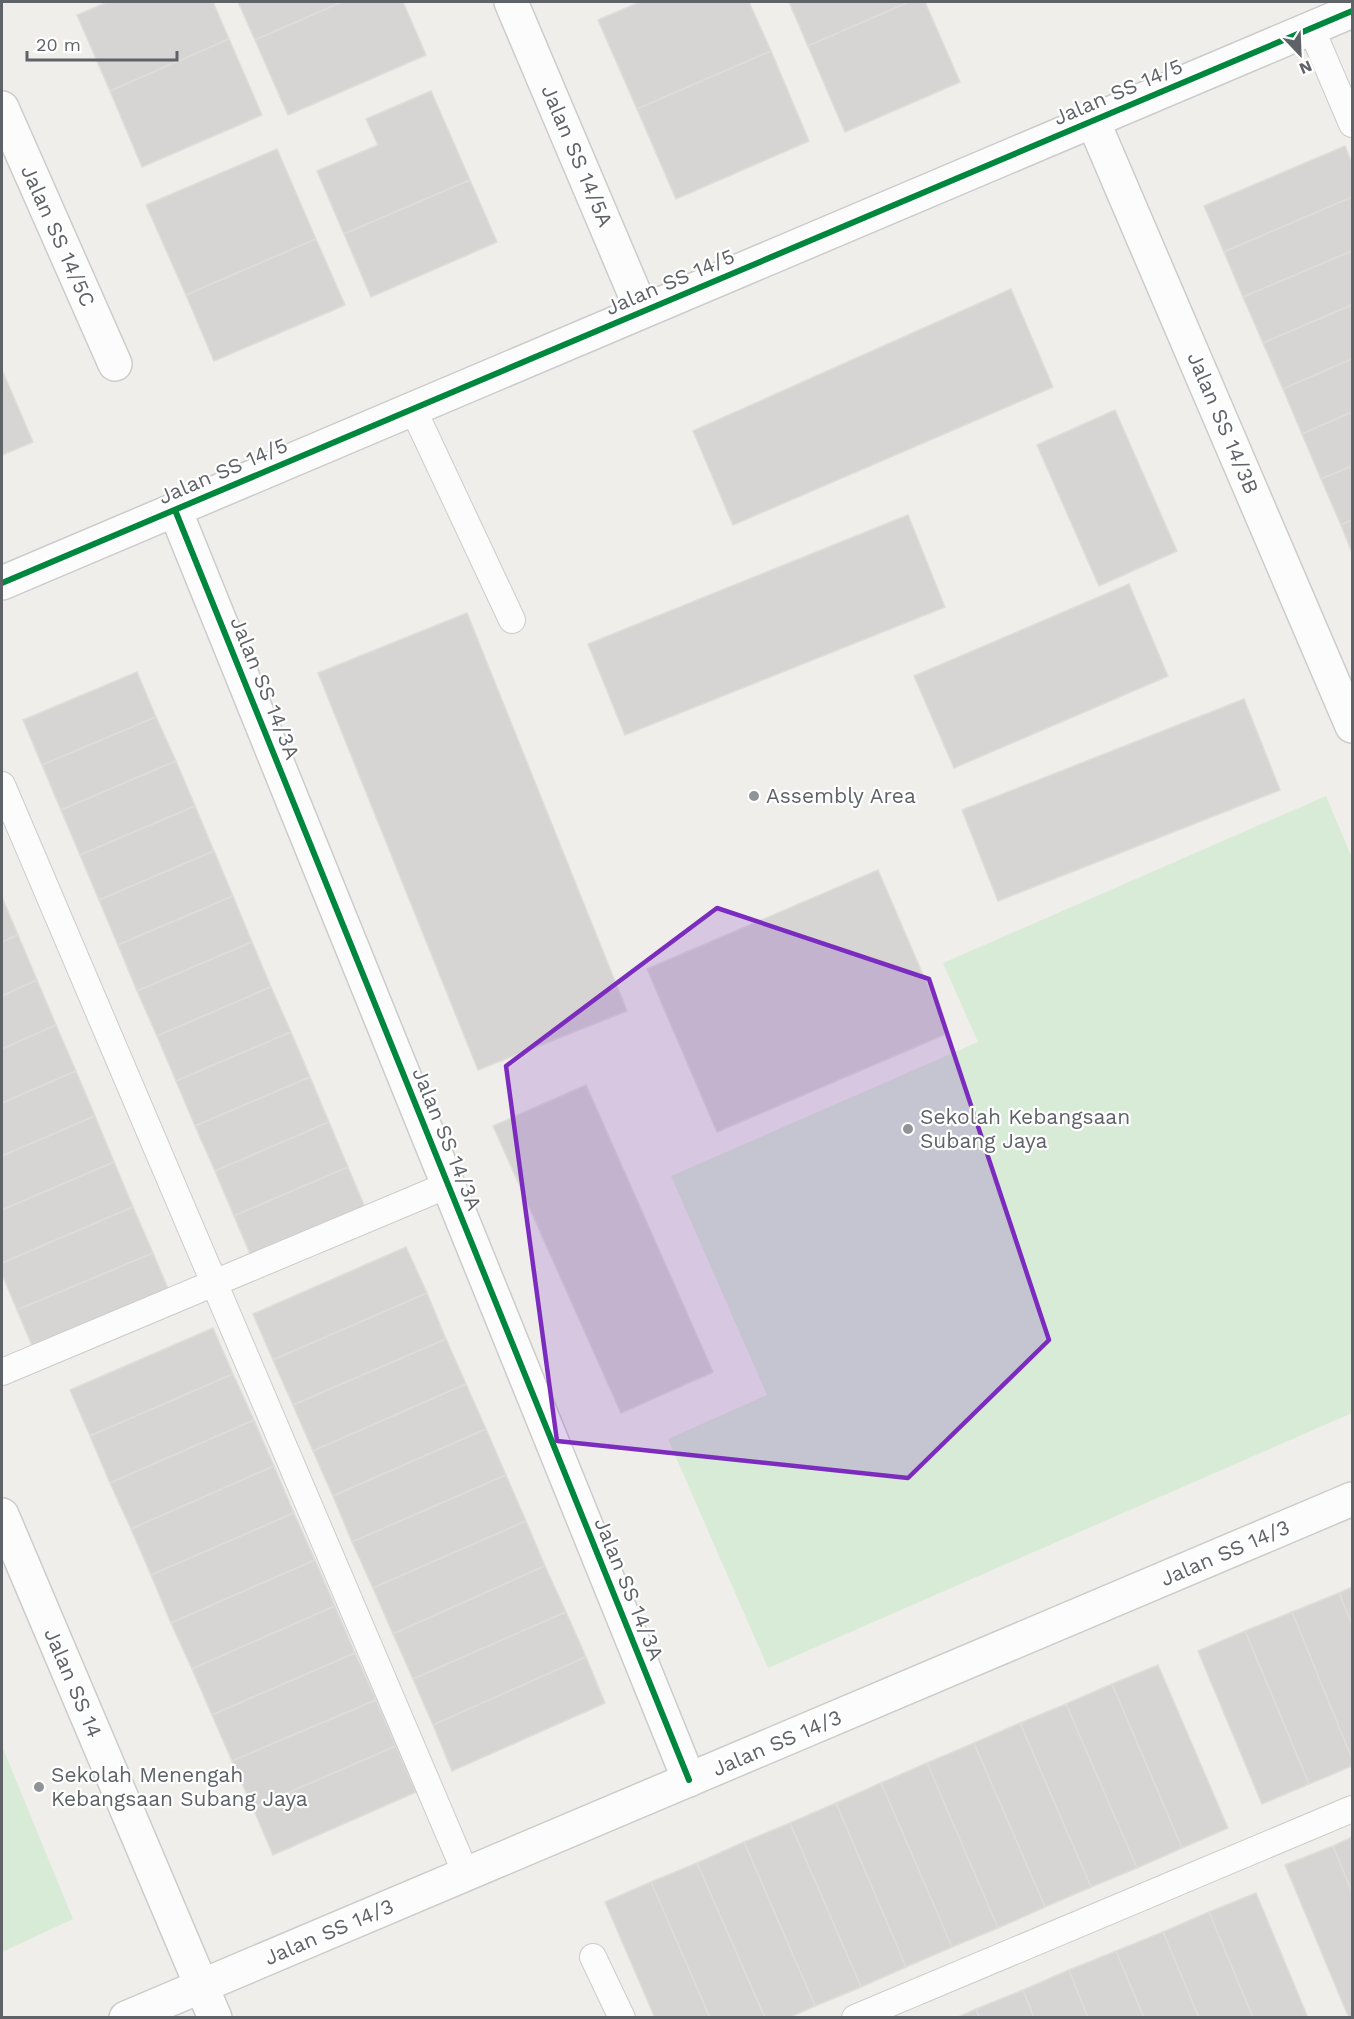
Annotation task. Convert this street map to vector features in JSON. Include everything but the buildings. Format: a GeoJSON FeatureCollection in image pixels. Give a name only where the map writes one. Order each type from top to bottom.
{"type":"FeatureCollection","features":[{"type":"Feature","properties":{"kind":"street","name":"Jalan SS 14/5A"},"geometry":{"type":"LineString","coordinates":[[511,2],[642,311]]}},
{"type":"Feature","properties":{"kind":"street","name":"Jalan SS 14/5"},"geometry":{"type":"LineString","coordinates":[[2,583],[1353,11]]}},
{"type":"Feature","properties":{"kind":"street","name":"Jalan SS 14/5C"},"geometry":{"type":"LineString","coordinates":[[2,108],[115,364]]}},
{"type":"Feature","properties":{"kind":"street","name":"Jalan SS 14/3B"},"geometry":{"type":"LineString","coordinates":[[1093,121],[1353,726]]}},
{"type":"Feature","properties":{"kind":"street","name":"Jalan SS 14/3A"},"geometry":{"type":"LineString","coordinates":[[175,510],[688,1780]]}},
{"type":"Feature","properties":{"kind":"street","name":"Jalan SS 14/3"},"geometry":{"type":"LineString","coordinates":[[126,2018],[1353,1499]]}},
{"type":"Feature","properties":{"kind":"street","name":"Jalan SS 14"},"geometry":{"type":"LineString","coordinates":[[2,1515],[215,2018]]}},
{"type":"Feature","properties":{"kind":"lane"},"geometry":{"type":"LineString","coordinates":[[1311,28],[1353,124]]}},
{"type":"Feature","properties":{"kind":"lane"},"geometry":{"type":"LineString","coordinates":[[413,409],[512,620]]}},
{"type":"Feature","properties":{"kind":"lane"},"geometry":{"type":"LineString","coordinates":[[2,785],[466,1874]]}},
{"type":"Feature","properties":{"kind":"lane"},"geometry":{"type":"LineString","coordinates":[[2,1372],[448,1185]]}},
{"type":"Feature","properties":{"kind":"lane"},"geometry":{"type":"LineString","coordinates":[[855,2018],[1353,1809]]}},
{"type":"Feature","properties":{"kind":"lane"},"geometry":{"type":"LineString","coordinates":[[593,1957],[622,2018]]}},
{"type":"Feature","properties":{"kind":"highlighted area"},"geometry":{"type":"Polygon","coordinates":[[[717,908],[929,979],[1049,1340],[908,1478],[557,1441],[506,1066],[717,908]]]}},
{"type":"Feature","properties":{"kind":"green space"},"geometry":{"type":"Polygon","coordinates":[[[1326,796],[1352,858],[1352,1413],[768,1668],[668,1439],[767,1395],[671,1176],[978,1042],[943,963],[1326,796]]]}},
{"type":"Feature","properties":{"kind":"green space"},"geometry":{"type":"Polygon","coordinates":[[[2,1746],[73,1919],[2,1952],[2,1746]]]}},
{"type":"Feature","properties":{"kind":"cycle path"},"geometry":{"type":"LineString","coordinates":[[2,583],[1352,11]]}},
{"type":"Feature","properties":{"kind":"cycle path"},"geometry":{"type":"LineString","coordinates":[[175,510],[689,1780]]}},
{"type":"Feature","properties":{"kind":"place","name":"Assembly Area"},"geometry":{"type":"Point","coordinates":[754,796]}},
{"type":"Feature","properties":{"kind":"place","name":"Sekolah Kebangsaan Subang Jaya"},"geometry":{"type":"Point","coordinates":[908,1129]}},
{"type":"Feature","properties":{"kind":"place","name":"Sekolah Menengah Kebangsaan Subang Jaya"},"geometry":{"type":"Point","coordinates":[39,1787]}}]}
